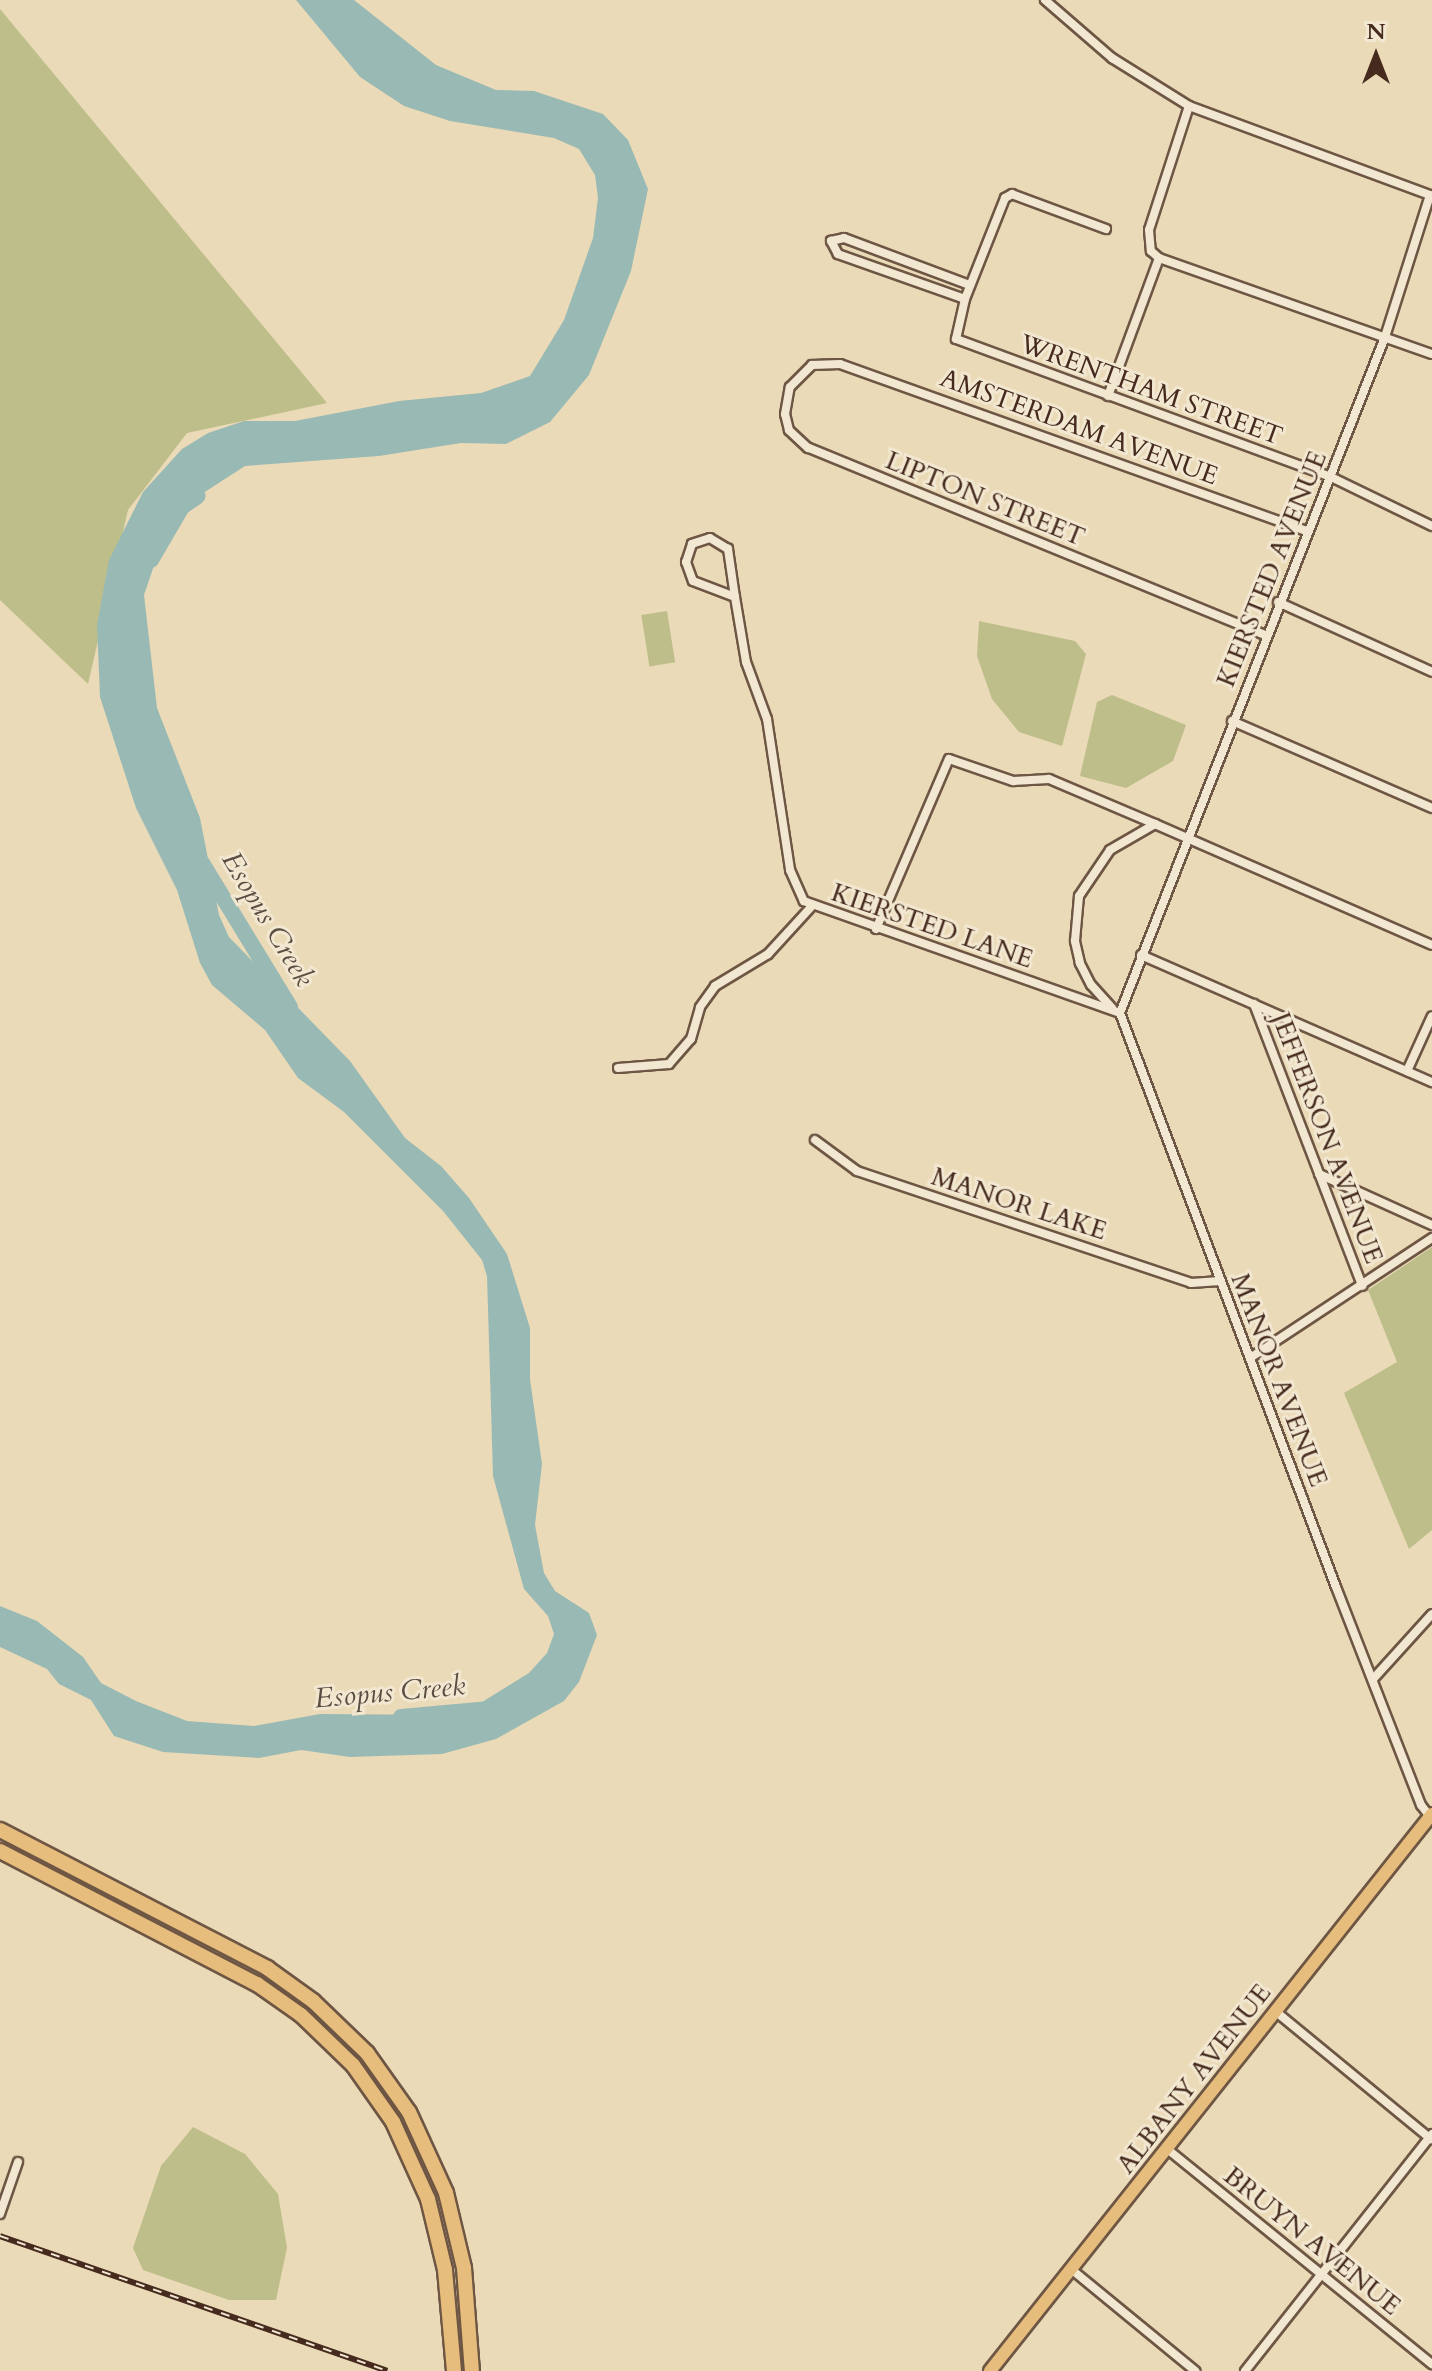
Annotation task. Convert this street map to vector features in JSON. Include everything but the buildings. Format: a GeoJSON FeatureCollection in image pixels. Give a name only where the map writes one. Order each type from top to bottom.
{"type":"FeatureCollection","features":[{"type":"Feature","properties":{"kind":"highway"},"geometry":{"type":"LineString","coordinates":[[0,1830],[259,1963],[313,2001],[367,2053],[413,2120],[446,2193],[464,2268],[472,2371]]}},
{"type":"Feature","properties":{"kind":"highway"},"geometry":{"type":"LineString","coordinates":[[0,1851],[257,1984],[301,2015],[353,2065],[393,2122],[428,2199],[445,2270],[454,2368]]}},
{"type":"Feature","properties":{"kind":"main road","name":"ALBANY AVENUE"},"geometry":{"type":"LineString","coordinates":[[990,2371],[1431,1817]]}},
{"type":"Feature","properties":{"kind":"street"},"geometry":{"type":"LineString","coordinates":[[1045,0],[1112,58],[1189,106],[1431,196]]}},
{"type":"Feature","properties":{"kind":"street"},"geometry":{"type":"LineString","coordinates":[[1189,106],[1149,230],[1151,251],[1159,258],[1432,354]]}},
{"type":"Feature","properties":{"kind":"street"},"geometry":{"type":"LineString","coordinates":[[970,285],[844,238],[831,241],[838,254],[965,299],[1010,195],[1106,229]]}},
{"type":"Feature","properties":{"kind":"street","name":"KIERSTED AVENUE"},"geometry":{"type":"LineString","coordinates":[[1141,955],[1385,337],[1431,196]]}},
{"type":"Feature","properties":{"kind":"street"},"geometry":{"type":"LineString","coordinates":[[1108,396],[1159,258]]}},
{"type":"Feature","properties":{"kind":"street","name":"WRENTHAM STREET"},"geometry":{"type":"LineString","coordinates":[[965,299],[956,326],[956,339],[1331,477],[1432,526]]}},
{"type":"Feature","properties":{"kind":"street","name":"AMSTERDAM AVENUE"},"geometry":{"type":"LineString","coordinates":[[837,363],[1306,531]]}},
{"type":"Feature","properties":{"kind":"street","name":"LIPTON STREET"},"geometry":{"type":"LineString","coordinates":[[837,363],[812,365],[790,387],[785,414],[789,430],[808,448],[1265,635]]}},
{"type":"Feature","properties":{"kind":"street","name":"KIERSTED LANE"},"geometry":{"type":"LineString","coordinates":[[735,597],[693,581],[686,562],[692,544],[710,538],[728,549],[736,575],[735,597],[746,662],[767,719],[790,870],[797,893],[812,906],[1120,1013]]}},
{"type":"Feature","properties":{"kind":"street"},"geometry":{"type":"LineString","coordinates":[[1278,602],[1432,672]]}},
{"type":"Feature","properties":{"kind":"street"},"geometry":{"type":"LineString","coordinates":[[1232,721],[1432,808]]}},
{"type":"Feature","properties":{"kind":"street"},"geometry":{"type":"LineString","coordinates":[[876,929],[949,759],[1013,781],[1049,779],[1432,945]]}},
{"type":"Feature","properties":{"kind":"street"},"geometry":{"type":"LineString","coordinates":[[1155,824],[1099,862],[1079,896],[1075,918],[1080,963],[1091,985],[1120,1013],[1141,955],[1432,1082]]}},
{"type":"Feature","properties":{"kind":"street"},"geometry":{"type":"LineString","coordinates":[[618,1068],[657,1068],[681,1053],[715,986],[768,954],[812,906]]}},
{"type":"Feature","properties":{"kind":"street","name":"JEFFERSON AVENUE"},"geometry":{"type":"LineString","coordinates":[[1254,1004],[1362,1286]]}},
{"type":"Feature","properties":{"kind":"street","name":"MANOR AVENUE"},"geometry":{"type":"LineString","coordinates":[[1120,1013],[1220,1281],[1431,1817]]}},
{"type":"Feature","properties":{"kind":"street"},"geometry":{"type":"LineString","coordinates":[[1407,1071],[1432,1016]]}},
{"type":"Feature","properties":{"kind":"street","name":"MANOR LAKE"},"geometry":{"type":"LineString","coordinates":[[815,1140],[857,1171],[1191,1283],[1220,1281]]}},
{"type":"Feature","properties":{"kind":"street"},"geometry":{"type":"LineString","coordinates":[[1319,1174],[1432,1225]]}},
{"type":"Feature","properties":{"kind":"street"},"geometry":{"type":"LineString","coordinates":[[1250,1358],[1432,1238]]}},
{"type":"Feature","properties":{"kind":"street"},"geometry":{"type":"LineString","coordinates":[[1374,1678],[1432,1614]]}},
{"type":"Feature","properties":{"kind":"street"},"geometry":{"type":"LineString","coordinates":[[1245,2371],[1431,2137],[1275,2011]]}},
{"type":"Feature","properties":{"kind":"street","name":"BRUYN AVENUE"},"geometry":{"type":"LineString","coordinates":[[1166,2148],[1432,2364]]}},
{"type":"Feature","properties":{"kind":"street"},"geometry":{"type":"LineString","coordinates":[[0,2214],[18,2162]]}},
{"type":"Feature","properties":{"kind":"street"},"geometry":{"type":"LineString","coordinates":[[1071,2269],[1195,2371]]}},
{"type":"Feature","properties":{"kind":"green space"},"geometry":{"type":"Polygon","coordinates":[[[0,9],[327,403],[187,433],[128,510],[88,684],[0,600],[0,9]]]}},
{"type":"Feature","properties":{"kind":"green space"},"geometry":{"type":"Polygon","coordinates":[[[667,611],[675,662],[649,666],[641,615],[667,611]]]}},
{"type":"Feature","properties":{"kind":"green space"},"geometry":{"type":"Polygon","coordinates":[[[979,621],[1075,641],[1086,654],[1062,746],[1019,732],[992,699],[977,656],[979,621]]]}},
{"type":"Feature","properties":{"kind":"green space"},"geometry":{"type":"Polygon","coordinates":[[[1112,695],[1186,725],[1173,761],[1126,788],[1080,776],[1097,702],[1112,695]]]}},
{"type":"Feature","properties":{"kind":"green space"},"geometry":{"type":"Polygon","coordinates":[[[1432,1247],[1432,1530],[1409,1549],[1344,1393],[1397,1362],[1368,1290],[1432,1247]]]}},
{"type":"Feature","properties":{"kind":"green space"},"geometry":{"type":"Polygon","coordinates":[[[193,2127],[245,2154],[278,2194],[287,2248],[276,2300],[229,2300],[143,2270],[133,2248],[161,2166],[193,2127]]]}},
{"type":"Feature","properties":{"kind":"water"},"geometry":{"type":"Polygon","coordinates":[[[296,0],[354,0],[436,65],[496,90],[534,91],[603,114],[628,140],[648,189],[631,271],[589,375],[550,422],[506,444],[461,443],[379,456],[245,466],[180,508],[163,539],[144,595],[157,708],[200,818],[219,915],[229,937],[350,1061],[405,1138],[441,1166],[469,1198],[507,1254],[530,1328],[530,1379],[542,1464],[535,1525],[544,1573],[555,1591],[589,1613],[597,1635],[579,1682],[564,1701],[496,1739],[442,1754],[350,1757],[301,1750],[259,1758],[163,1752],[114,1736],[91,1700],[59,1684],[47,1669],[0,1647],[0,1606],[37,1621],[83,1657],[101,1683],[136,1701],[187,1721],[254,1726],[320,1714],[461,1715],[529,1673],[547,1653],[554,1634],[548,1616],[524,1589],[493,1476],[487,1276],[482,1260],[443,1211],[344,1112],[298,1078],[265,1030],[212,985],[200,963],[177,890],[136,808],[100,697],[97,625],[109,560],[143,492],[182,449],[208,433],[244,421],[295,421],[399,401],[481,393],[530,376],[564,320],[593,238],[598,198],[595,175],[579,149],[554,138],[450,121],[404,106],[360,77],[296,0]]]}},
{"type":"Feature","properties":{"kind":"waterway","name":"Esopus Creek"},"geometry":{"type":"LineString","coordinates":[[151,560],[182,507],[198,496]]}},
{"type":"Feature","properties":{"kind":"waterway","name":"Esopus Creek"},"geometry":{"type":"LineString","coordinates":[[202,863],[290,1007]]}},
{"type":"Feature","properties":{"kind":"waterway","name":"Esopus Creek"},"geometry":{"type":"LineString","coordinates":[[401,1717],[490,1709]]}},
{"type":"Feature","properties":{"kind":"railway"},"geometry":{"type":"LineString","coordinates":[[0,2236],[387,2371]]}}]}
